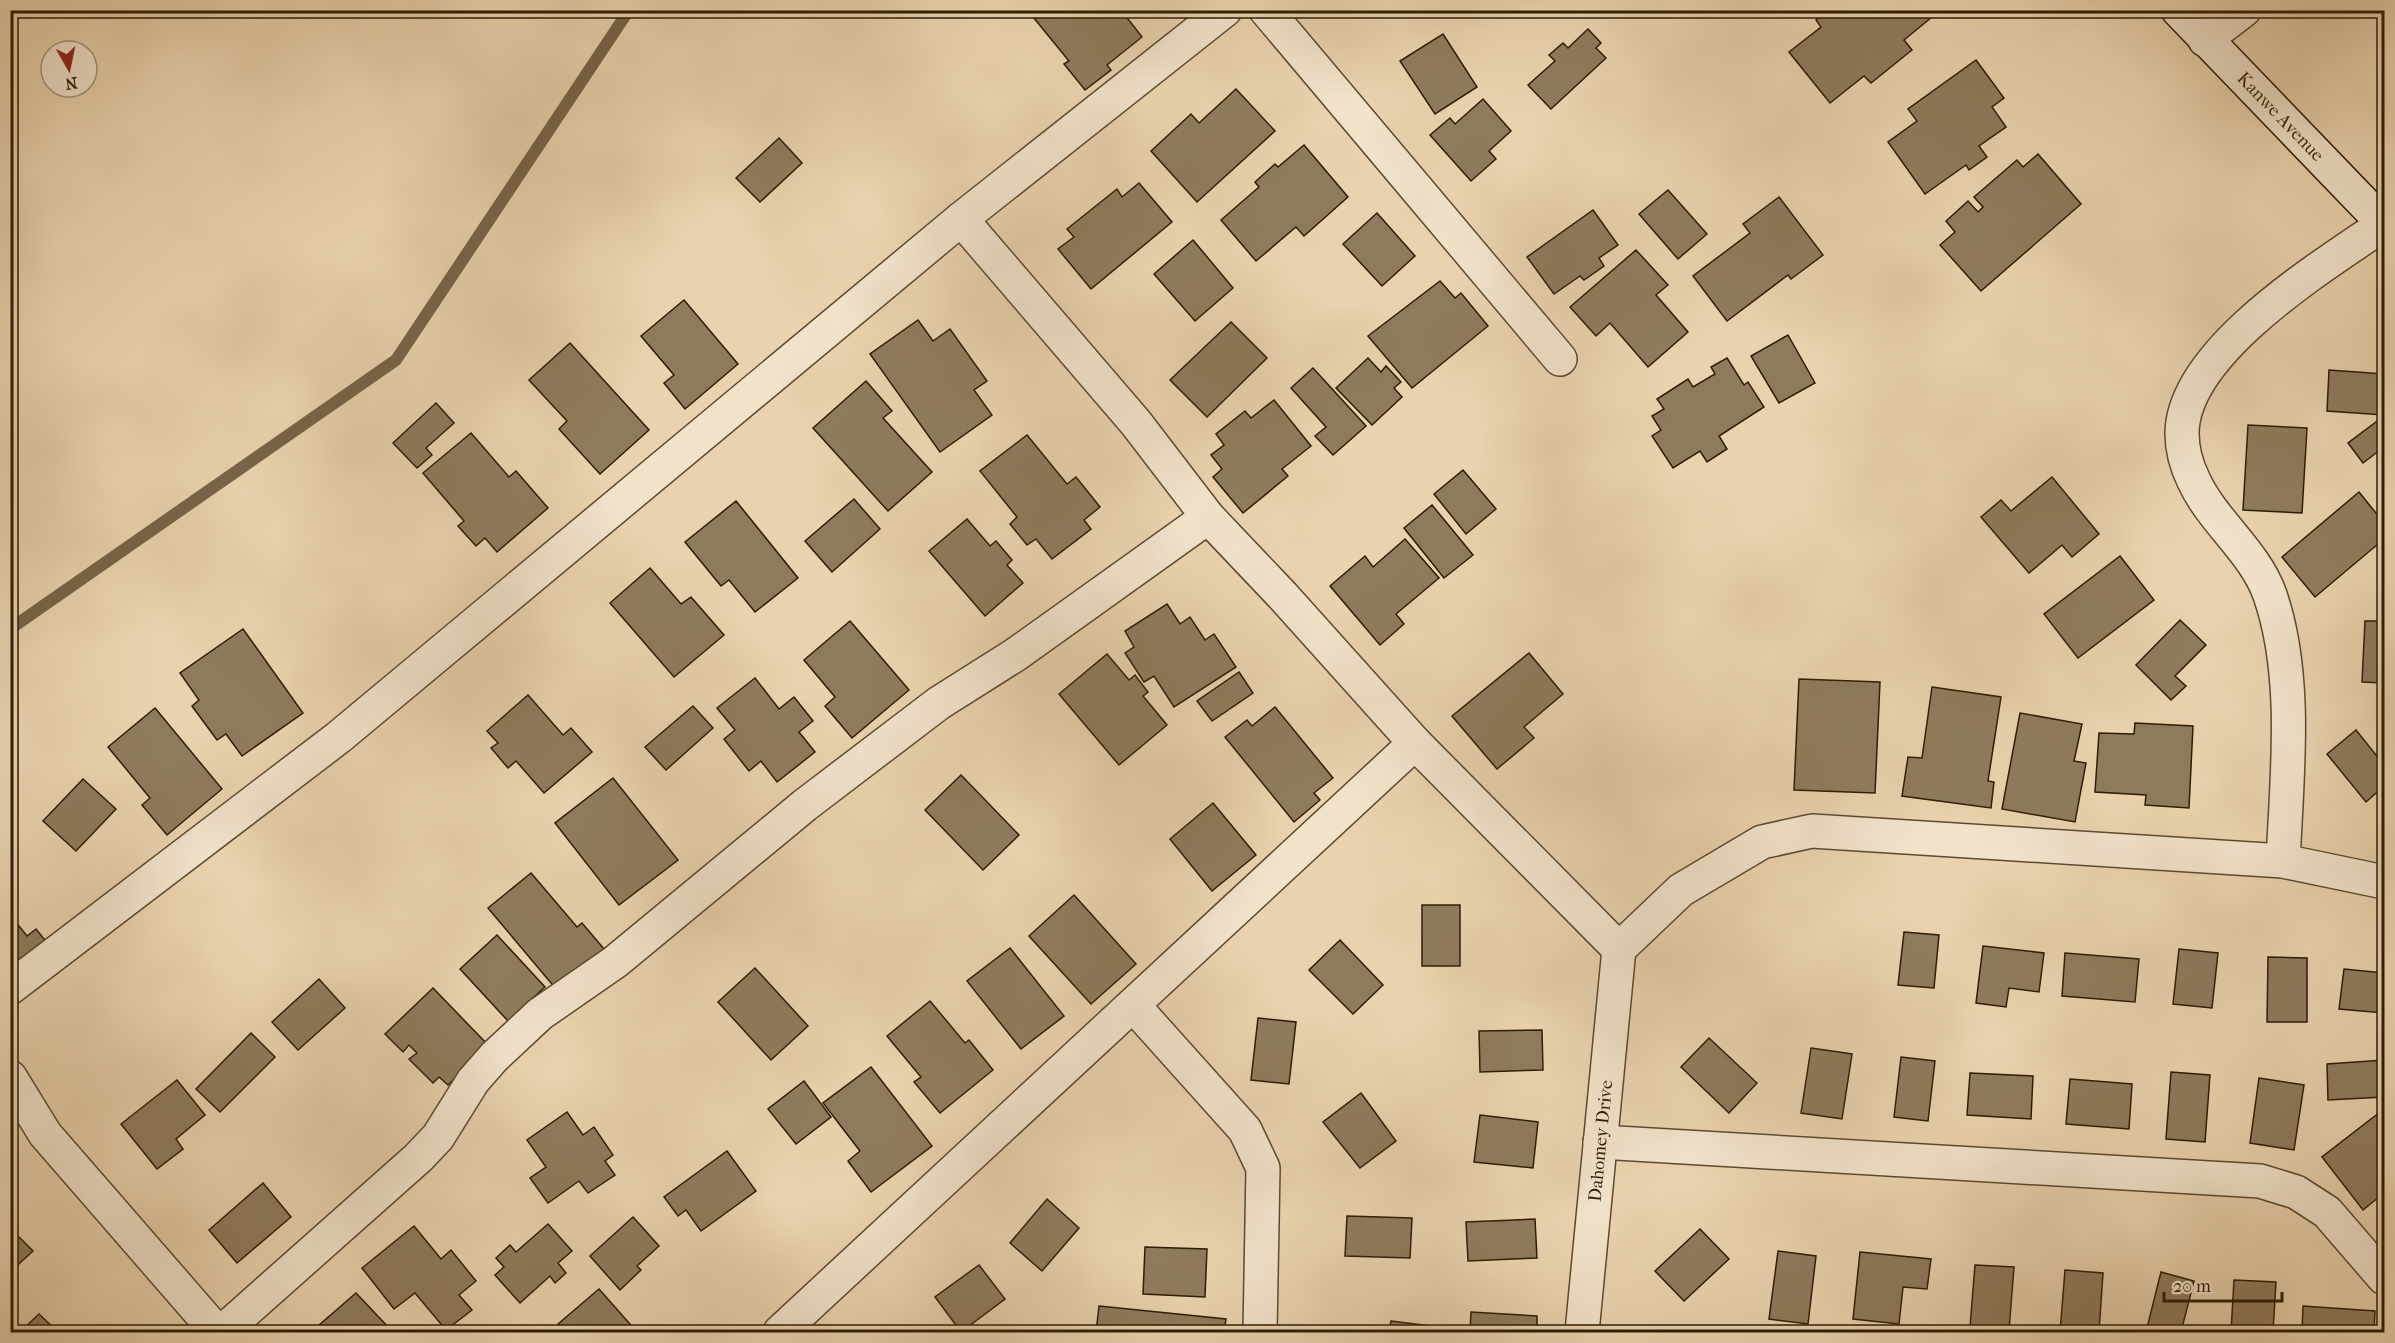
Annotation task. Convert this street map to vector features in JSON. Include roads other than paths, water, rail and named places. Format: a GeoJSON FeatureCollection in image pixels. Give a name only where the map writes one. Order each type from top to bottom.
{"type":"FeatureCollection","features":[{"type":"Feature","properties":{"kind":"street"},"geometry":{"type":"LineString","coordinates":[[10,988],[339,737],[961,219],[1225,10]]}},
{"type":"Feature","properties":{"kind":"street"},"geometry":{"type":"LineString","coordinates":[[1266,10],[1560,359]]}},
{"type":"Feature","properties":{"kind":"street","name":"Kanwe Avenue"},"geometry":{"type":"LineString","coordinates":[[2178,10],[2384,224]]}},
{"type":"Feature","properties":{"kind":"street"},"geometry":{"type":"LineString","coordinates":[[2205,40],[2244,10]]}},
{"type":"Feature","properties":{"kind":"street"},"geometry":{"type":"LineString","coordinates":[[961,219],[1136,423],[1208,517],[1283,596],[1415,743],[1619,949],[1681,890],[1762,842],[1812,831],[2283,861],[2385,882]]}},
{"type":"Feature","properties":{"kind":"street"},"geometry":{"type":"LineString","coordinates":[[2283,861],[2287,766],[2286,673],[2282,637],[2269,592],[2247,555],[2196,484],[2186,462],[2182,432],[2190,402],[2214,359],[2267,306],[2384,224]]}},
{"type":"Feature","properties":{"kind":"street"},"geometry":{"type":"LineString","coordinates":[[10,1077],[45,1134],[206,1329],[418,1158],[438,1137],[473,1081],[540,1014],[615,962],[805,805],[939,703],[1015,655],[1208,517]]}},
{"type":"Feature","properties":{"kind":"street"},"geometry":{"type":"LineString","coordinates":[[780,1332],[1415,743]]}},
{"type":"Feature","properties":{"kind":"street","name":"Dahomey Drive"},"geometry":{"type":"LineString","coordinates":[[1582,1332],[1619,949]]}},
{"type":"Feature","properties":{"kind":"street"},"geometry":{"type":"LineString","coordinates":[[1133,1005],[1245,1130],[1263,1168],[1260,1332]]}},
{"type":"Feature","properties":{"kind":"street"},"geometry":{"type":"LineString","coordinates":[[1600,1142],[2260,1181],[2296,1192],[2327,1212],[2385,1278]]}},
{"type":"Feature","properties":{"kind":"waterway"},"geometry":{"type":"LineString","coordinates":[[10,629],[396,360],[629,10]]}}]}
